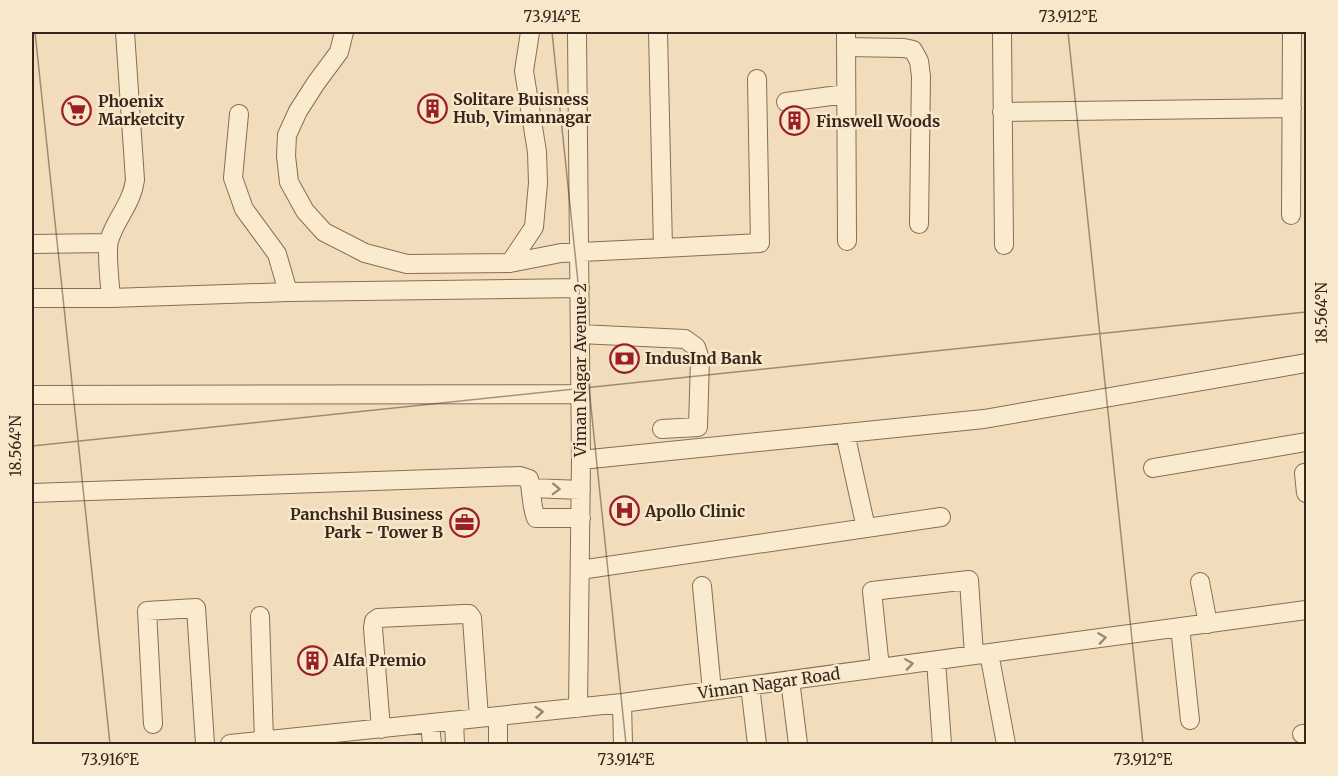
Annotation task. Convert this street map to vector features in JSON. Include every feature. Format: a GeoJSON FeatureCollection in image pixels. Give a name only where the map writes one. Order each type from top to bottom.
{"type":"FeatureCollection","features":[{"type":"Feature","properties":{"kind":"street"},"geometry":{"type":"LineString","coordinates":[[111,298],[108,243],[134,192],[135,180],[125,32]]}},
{"type":"Feature","properties":{"kind":"street"},"geometry":{"type":"LineString","coordinates":[[344,32],[339,52],[316,82],[298,111],[287,135],[288,182],[305,211],[324,232],[365,253],[407,264],[510,263],[561,253],[760,243],[757,79]]}},
{"type":"Feature","properties":{"kind":"street"},"geometry":{"type":"LineString","coordinates":[[510,263],[534,227],[538,183],[537,152],[524,71],[530,32]]}},
{"type":"Feature","properties":{"kind":"street","name":"Viman Nagar Avenue 2"},"geometry":{"type":"LineString","coordinates":[[577,32],[581,460],[578,708]]}},
{"type":"Feature","properties":{"kind":"street"},"geometry":{"type":"LineString","coordinates":[[658,32],[663,248]]}},
{"type":"Feature","properties":{"kind":"street"},"geometry":{"type":"LineString","coordinates":[[1002,32],[1004,245]]}},
{"type":"Feature","properties":{"kind":"street"},"geometry":{"type":"LineString","coordinates":[[1291,215],[1292,32]]}},
{"type":"Feature","properties":{"kind":"street"},"geometry":{"type":"LineString","coordinates":[[848,241],[846,39],[913,50],[919,61],[921,76],[919,224]]}},
{"type":"Feature","properties":{"kind":"street"},"geometry":{"type":"LineString","coordinates":[[786,102],[846,94]]}},
{"type":"Feature","properties":{"kind":"street"},"geometry":{"type":"LineString","coordinates":[[1002,112],[1292,108]]}},
{"type":"Feature","properties":{"kind":"street"},"geometry":{"type":"LineString","coordinates":[[239,114],[232,178],[244,209],[277,254],[288,292]]}},
{"type":"Feature","properties":{"kind":"street"},"geometry":{"type":"LineString","coordinates":[[32,244],[108,243]]}},
{"type":"Feature","properties":{"kind":"street"},"geometry":{"type":"LineString","coordinates":[[32,298],[580,288]]}},
{"type":"Feature","properties":{"kind":"street"},"geometry":{"type":"LineString","coordinates":[[580,334],[685,339],[696,347],[700,359],[698,427],[662,429]]}},
{"type":"Feature","properties":{"kind":"street"},"geometry":{"type":"LineString","coordinates":[[581,460],[984,419],[1306,363]]}},
{"type":"Feature","properties":{"kind":"street"},"geometry":{"type":"LineString","coordinates":[[32,395],[580,394]]}},
{"type":"Feature","properties":{"kind":"street"},"geometry":{"type":"LineString","coordinates":[[845,433],[866,528]]}},
{"type":"Feature","properties":{"kind":"street"},"geometry":{"type":"LineString","coordinates":[[1153,468],[1306,442]]}},
{"type":"Feature","properties":{"kind":"street"},"geometry":{"type":"LineString","coordinates":[[1304,474],[1306,493]]}},
{"type":"Feature","properties":{"kind":"street"},"geometry":{"type":"LineString","coordinates":[[32,493],[520,476],[529,479],[533,512],[536,518],[581,518]]}},
{"type":"Feature","properties":{"kind":"street"},"geometry":{"type":"LineString","coordinates":[[531,488],[581,490]]}},
{"type":"Feature","properties":{"kind":"street"},"geometry":{"type":"LineString","coordinates":[[580,570],[941,517]]}},
{"type":"Feature","properties":{"kind":"street"},"geometry":{"type":"LineString","coordinates":[[880,668],[872,591],[969,580],[982,654],[1006,744]]}},
{"type":"Feature","properties":{"kind":"street"},"geometry":{"type":"LineString","coordinates":[[1200,582],[1208,624]]}},
{"type":"Feature","properties":{"kind":"street"},"geometry":{"type":"LineString","coordinates":[[702,586],[712,691]]}},
{"type":"Feature","properties":{"kind":"street"},"geometry":{"type":"LineString","coordinates":[[153,724],[147,611],[196,608],[205,744]]}},
{"type":"Feature","properties":{"kind":"street","name":"Viman Nagar Road"},"geometry":{"type":"LineString","coordinates":[[230,744],[286,742],[375,729],[622,703],[1306,610]]}},
{"type":"Feature","properties":{"kind":"street"},"geometry":{"type":"LineString","coordinates":[[375,729],[373,628],[374,621],[378,618],[469,614],[472,618],[479,718]]}},
{"type":"Feature","properties":{"kind":"street"},"geometry":{"type":"LineString","coordinates":[[260,616],[264,741]]}},
{"type":"Feature","properties":{"kind":"street"},"geometry":{"type":"LineString","coordinates":[[362,616],[375,729]]}},
{"type":"Feature","properties":{"kind":"street"},"geometry":{"type":"LineString","coordinates":[[1180,627],[1190,720]]}},
{"type":"Feature","properties":{"kind":"street"},"geometry":{"type":"LineString","coordinates":[[936,661],[942,744]]}},
{"type":"Feature","properties":{"kind":"street"},"geometry":{"type":"LineString","coordinates":[[790,680],[798,744]]}},
{"type":"Feature","properties":{"kind":"street"},"geometry":{"type":"LineString","coordinates":[[750,686],[757,744]]}},
{"type":"Feature","properties":{"kind":"street"},"geometry":{"type":"LineString","coordinates":[[622,703],[623,744]]}},
{"type":"Feature","properties":{"kind":"street"},"geometry":{"type":"LineString","coordinates":[[498,716],[498,744]]}},
{"type":"Feature","properties":{"kind":"street"},"geometry":{"type":"LineString","coordinates":[[454,721],[454,744]]}},
{"type":"Feature","properties":{"kind":"street"},"geometry":{"type":"LineString","coordinates":[[430,723],[432,744]]}},
{"type":"Feature","properties":{"kind":"place","name":"Solitare Buisness Hub, Vimannagar"},"geometry":{"type":"Point","coordinates":[432,108]}},
{"type":"Feature","properties":{"kind":"place","name":"Phoenix Marketcity"},"geometry":{"type":"Point","coordinates":[77,110]}},
{"type":"Feature","properties":{"kind":"place","name":"Finswell Woods"},"geometry":{"type":"Point","coordinates":[795,121]}},
{"type":"Feature","properties":{"kind":"place","name":"IndusInd Bank"},"geometry":{"type":"Point","coordinates":[624,358]}},
{"type":"Feature","properties":{"kind":"place","name":"Apollo Clinic"},"geometry":{"type":"Point","coordinates":[624,511]}},
{"type":"Feature","properties":{"kind":"place","name":"Panchshil Business Park - Tower B"},"geometry":{"type":"Point","coordinates":[464,523]}},
{"type":"Feature","properties":{"kind":"place","name":"Alfa Premio"},"geometry":{"type":"Point","coordinates":[312,660]}}]}
